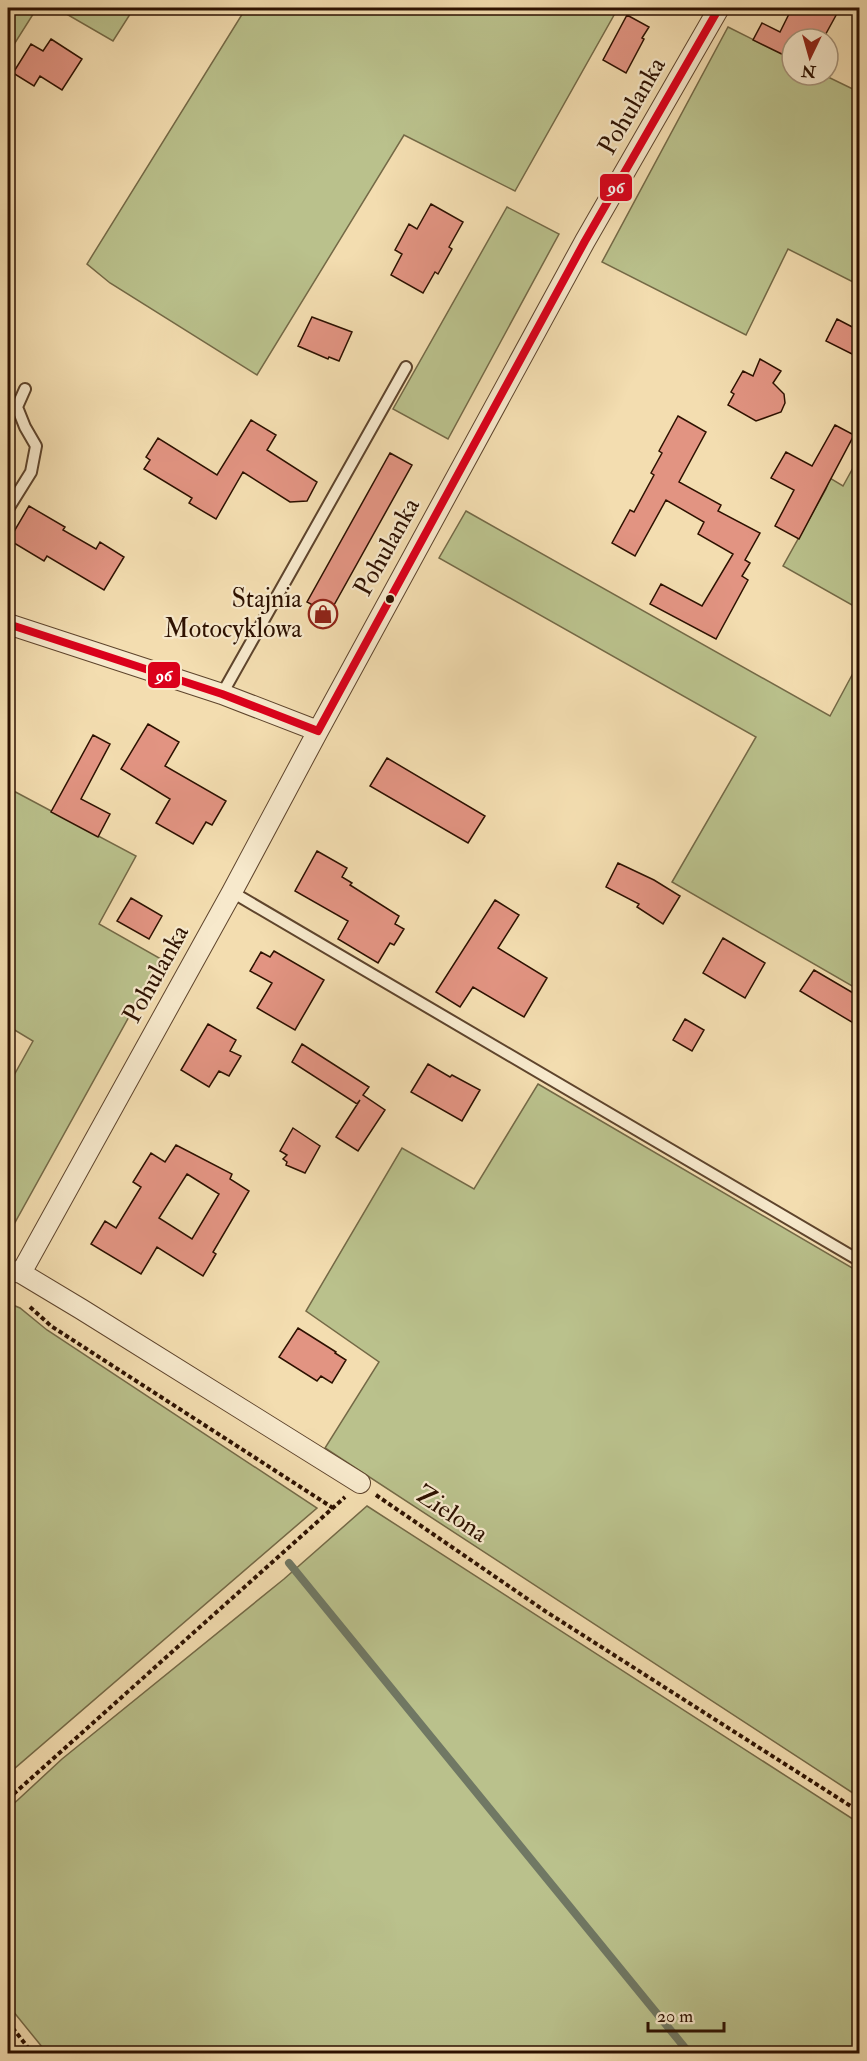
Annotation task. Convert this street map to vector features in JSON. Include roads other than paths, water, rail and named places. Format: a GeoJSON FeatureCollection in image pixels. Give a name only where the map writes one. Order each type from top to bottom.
{"type":"FeatureCollection","features":[{"type":"Feature","properties":{"kind":"street","name":"Pohulanka"},"geometry":{"type":"LineString","coordinates":[[14,1271],[232,892],[585,241],[719,8]]}},
{"type":"Feature","properties":{"kind":"street"},"geometry":{"type":"LineString","coordinates":[[8,624],[222,694],[318,731]]}},
{"type":"Feature","properties":{"kind":"street"},"geometry":{"type":"LineString","coordinates":[[14,1271],[360,1483]]}},
{"type":"Feature","properties":{"kind":"lane"},"geometry":{"type":"LineString","coordinates":[[222,694],[406,367]]}},
{"type":"Feature","properties":{"kind":"lane"},"geometry":{"type":"LineString","coordinates":[[8,509],[31,472],[36,446],[17,407],[25,389]]}},
{"type":"Feature","properties":{"kind":"lane"},"geometry":{"type":"LineString","coordinates":[[232,892],[860,1261]]}},
{"type":"Feature","properties":{"kind":"waterway"},"geometry":{"type":"LineString","coordinates":[[289,1563],[690,2054]]}},
{"type":"Feature","properties":{"kind":"place","name":"Stajnia Motocyklowa"},"geometry":{"type":"Point","coordinates":[323,614]}}]}
